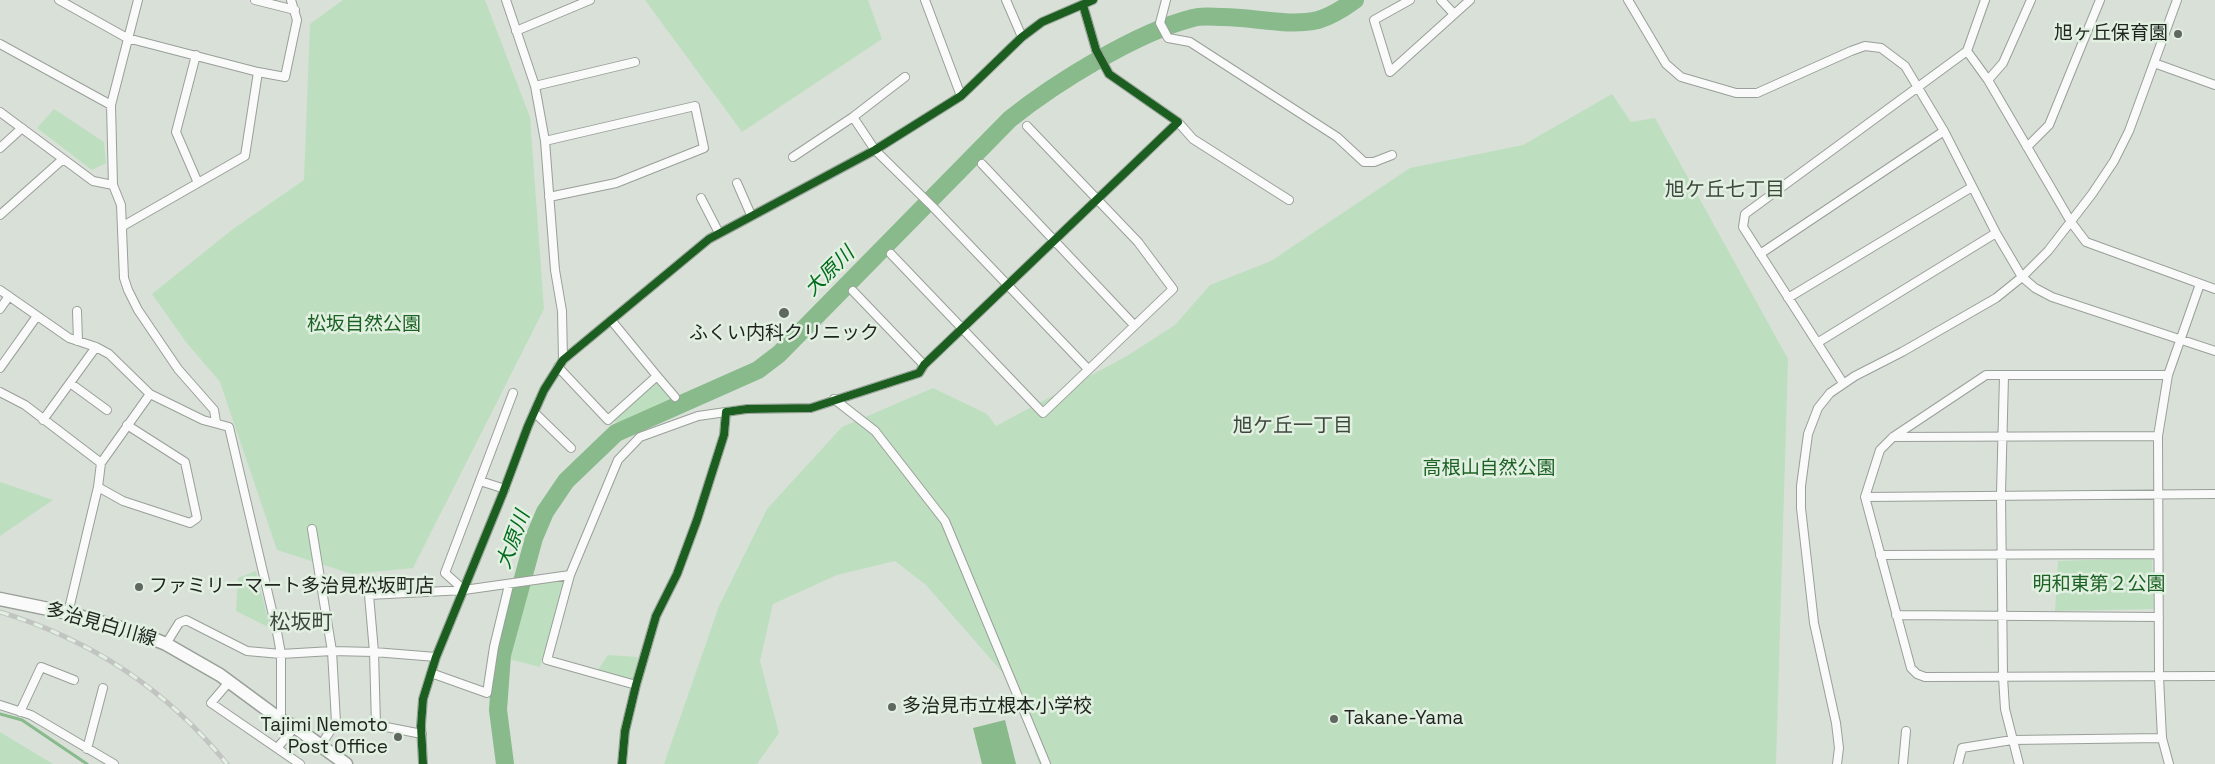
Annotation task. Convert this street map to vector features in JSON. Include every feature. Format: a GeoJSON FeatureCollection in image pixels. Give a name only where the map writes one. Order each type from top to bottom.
{"type":"FeatureCollection","features":[{"type":"Feature","properties":{"kind":"main road","name":"多治見白川線"},"geometry":{"type":"LineString","coordinates":[[0,599],[68,613],[140,633],[166,644],[230,682],[281,720],[295,727],[346,764]]}},
{"type":"Feature","properties":{"kind":"street"},"geometry":{"type":"LineString","coordinates":[[59,0],[127,38],[258,72],[285,77],[297,20],[296,10],[291,0]]}},
{"type":"Feature","properties":{"kind":"street"},"geometry":{"type":"LineString","coordinates":[[138,0],[110,105],[113,185],[120,205],[123,226],[123,261],[128,290],[169,357],[214,410],[216,422]]}},
{"type":"Feature","properties":{"kind":"street"},"geometry":{"type":"LineString","coordinates":[[255,0],[296,10]]}},
{"type":"Feature","properties":{"kind":"street"},"geometry":{"type":"LineString","coordinates":[[506,0],[535,86],[545,141],[555,270],[562,311],[563,360]]}},
{"type":"Feature","properties":{"kind":"street"},"geometry":{"type":"LineString","coordinates":[[516,31],[590,0]]}},
{"type":"Feature","properties":{"kind":"street"},"geometry":{"type":"LineString","coordinates":[[925,0],[961,96]]}},
{"type":"Feature","properties":{"kind":"street"},"geometry":{"type":"LineString","coordinates":[[1006,0],[1022,37]]}},
{"type":"Feature","properties":{"kind":"street"},"geometry":{"type":"LineString","coordinates":[[423,764],[423,698],[436,657],[505,489],[534,412],[544,390],[563,360],[690,253],[718,233],[875,150],[961,96],[1022,37],[1042,22],[1093,0]]}},
{"type":"Feature","properties":{"kind":"street"},"geometry":{"type":"LineString","coordinates":[[1166,0],[1160,24],[1168,38],[1190,42],[1198,47],[1337,137],[1364,162],[1374,162],[1392,155]]}},
{"type":"Feature","properties":{"kind":"street"},"geometry":{"type":"LineString","coordinates":[[1410,0],[1374,20],[1390,72],[1470,0]]}},
{"type":"Feature","properties":{"kind":"street"},"geometry":{"type":"LineString","coordinates":[[1441,0],[1454,14]]}},
{"type":"Feature","properties":{"kind":"street"},"geometry":{"type":"LineString","coordinates":[[1628,0],[1666,64],[1681,76],[1736,93],[1757,93],[1851,50],[1865,46],[1881,48],[1905,66],[1918,86],[1996,233],[2022,277],[2035,288],[2052,296],[2215,351]]}},
{"type":"Feature","properties":{"kind":"street"},"geometry":{"type":"LineString","coordinates":[[1843,383],[1743,227],[1745,214],[1967,51],[1985,0]]}},
{"type":"Feature","properties":{"kind":"street"},"geometry":{"type":"LineString","coordinates":[[1988,80],[2003,63],[2031,0]]}},
{"type":"Feature","properties":{"kind":"street"},"geometry":{"type":"LineString","coordinates":[[2027,147],[2049,125],[2100,0]]}},
{"type":"Feature","properties":{"kind":"street"},"geometry":{"type":"LineString","coordinates":[[1837,764],[1836,723],[1814,623],[1803,533],[1801,486],[1808,434],[1818,408],[1830,393],[1843,383],[1902,352],[1996,298],[2022,277],[2048,251],[2114,161],[2129,131],[2177,0]]}},
{"type":"Feature","properties":{"kind":"street"},"geometry":{"type":"LineString","coordinates":[[1082,5],[1096,50],[1109,74],[1178,122],[1193,139],[1289,200]]}},
{"type":"Feature","properties":{"kind":"street"},"geometry":{"type":"LineString","coordinates":[[0,44],[110,105]]}},
{"type":"Feature","properties":{"kind":"street"},"geometry":{"type":"LineString","coordinates":[[1967,51],[1988,80],[2071,222],[2086,242],[2215,289]]}},
{"type":"Feature","properties":{"kind":"street"},"geometry":{"type":"LineString","coordinates":[[196,55],[176,132],[198,183]]}},
{"type":"Feature","properties":{"kind":"street"},"geometry":{"type":"LineString","coordinates":[[535,86],[635,62]]}},
{"type":"Feature","properties":{"kind":"street"},"geometry":{"type":"LineString","coordinates":[[2154,63],[2215,86]]}},
{"type":"Feature","properties":{"kind":"street"},"geometry":{"type":"LineString","coordinates":[[123,226],[245,156],[258,72]]}},
{"type":"Feature","properties":{"kind":"street"},"geometry":{"type":"LineString","coordinates":[[793,157],[854,117],[905,78]]}},
{"type":"Feature","properties":{"kind":"street"},"geometry":{"type":"LineString","coordinates":[[545,141],[695,106],[704,148],[616,183],[549,197]]}},
{"type":"Feature","properties":{"kind":"street"},"geometry":{"type":"LineString","coordinates":[[0,112],[93,180],[113,185]]}},
{"type":"Feature","properties":{"kind":"street"},"geometry":{"type":"LineString","coordinates":[[854,117],[875,150],[934,207],[1088,369]]}},
{"type":"Feature","properties":{"kind":"street"},"geometry":{"type":"LineString","coordinates":[[636,685],[547,660],[570,576],[618,460],[640,437],[698,416],[748,409],[811,408],[919,373],[924,365],[1007,285],[1056,242],[1178,122]]}},
{"type":"Feature","properties":{"kind":"street"},"geometry":{"type":"LineString","coordinates":[[891,254],[1043,413],[1173,289],[1138,242],[1027,126]]}},
{"type":"Feature","properties":{"kind":"street"},"geometry":{"type":"LineString","coordinates":[[0,148],[22,128]]}},
{"type":"Feature","properties":{"kind":"street"},"geometry":{"type":"LineString","coordinates":[[1760,254],[1944,132]]}},
{"type":"Feature","properties":{"kind":"street"},"geometry":{"type":"LineString","coordinates":[[0,215],[63,158]]}},
{"type":"Feature","properties":{"kind":"street"},"geometry":{"type":"LineString","coordinates":[[982,164],[1134,325]]}},
{"type":"Feature","properties":{"kind":"street"},"geometry":{"type":"LineString","coordinates":[[737,183],[751,215]]}},
{"type":"Feature","properties":{"kind":"street"},"geometry":{"type":"LineString","coordinates":[[1788,298],[1972,187]]}},
{"type":"Feature","properties":{"kind":"street"},"geometry":{"type":"LineString","coordinates":[[701,198],[718,233]]}},
{"type":"Feature","properties":{"kind":"street"},"geometry":{"type":"LineString","coordinates":[[1817,343],[1996,233]]}},
{"type":"Feature","properties":{"kind":"street"},"geometry":{"type":"LineString","coordinates":[[2169,764],[2162,738],[2159,677],[2158,436],[2168,375],[2200,284]]}},
{"type":"Feature","properties":{"kind":"street"},"geometry":{"type":"LineString","coordinates":[[0,290],[69,338],[96,347],[109,354],[150,394],[203,420],[227,425],[231,431],[281,654],[281,720]]}},
{"type":"Feature","properties":{"kind":"street"},"geometry":{"type":"LineString","coordinates":[[854,291],[924,365]]}},
{"type":"Feature","properties":{"kind":"street"},"geometry":{"type":"LineString","coordinates":[[0,309],[9,296]]}},
{"type":"Feature","properties":{"kind":"street"},"geometry":{"type":"LineString","coordinates":[[77,311],[78,341]]}},
{"type":"Feature","properties":{"kind":"street"},"geometry":{"type":"LineString","coordinates":[[0,368],[37,316]]}},
{"type":"Feature","properties":{"kind":"street"},"geometry":{"type":"LineString","coordinates":[[611,320],[656,376],[675,396]]}},
{"type":"Feature","properties":{"kind":"street"},"geometry":{"type":"LineString","coordinates":[[43,420],[96,347]]}},
{"type":"Feature","properties":{"kind":"street"},"geometry":{"type":"LineString","coordinates":[[558,367],[608,420],[656,376]]}},
{"type":"Feature","properties":{"kind":"street"},"geometry":{"type":"LineString","coordinates":[[2168,375],[1986,375],[1893,437],[1880,450],[1865,497],[1911,668],[1917,674],[1925,677],[2215,676]]}},
{"type":"Feature","properties":{"kind":"street"},"geometry":{"type":"LineString","coordinates":[[2004,376],[2002,677],[2005,709],[2019,764]]}},
{"type":"Feature","properties":{"kind":"street"},"geometry":{"type":"LineString","coordinates":[[70,383],[107,410]]}},
{"type":"Feature","properties":{"kind":"street"},"geometry":{"type":"LineString","coordinates":[[0,392],[25,405],[101,463]]}},
{"type":"Feature","properties":{"kind":"street"},"geometry":{"type":"LineString","coordinates":[[464,590],[445,573],[514,393]]}},
{"type":"Feature","properties":{"kind":"street"},"geometry":{"type":"LineString","coordinates":[[68,613],[98,487],[101,463],[150,394]]}},
{"type":"Feature","properties":{"kind":"street"},"geometry":{"type":"LineString","coordinates":[[834,399],[875,431],[945,521],[1046,764]]}},
{"type":"Feature","properties":{"kind":"street"},"geometry":{"type":"LineString","coordinates":[[534,412],[571,448]]}},
{"type":"Feature","properties":{"kind":"street"},"geometry":{"type":"LineString","coordinates":[[622,764],[625,731],[656,616],[677,574],[697,520],[724,435],[726,412]]}},
{"type":"Feature","properties":{"kind":"street"},"geometry":{"type":"LineString","coordinates":[[98,487],[123,501],[190,523],[197,518],[185,462],[127,425]]}},
{"type":"Feature","properties":{"kind":"street"},"geometry":{"type":"LineString","coordinates":[[1893,437],[2158,436]]}},
{"type":"Feature","properties":{"kind":"street"},"geometry":{"type":"LineString","coordinates":[[480,481],[505,489]]}},
{"type":"Feature","properties":{"kind":"street"},"geometry":{"type":"LineString","coordinates":[[1865,497],[2002,494],[2215,494]]}},
{"type":"Feature","properties":{"kind":"street"},"geometry":{"type":"LineString","coordinates":[[312,529],[332,651],[336,722],[321,745]]}},
{"type":"Feature","properties":{"kind":"street"},"geometry":{"type":"LineString","coordinates":[[1880,555],[2158,554]]}},
{"type":"Feature","properties":{"kind":"street"},"geometry":{"type":"LineString","coordinates":[[422,734],[376,726],[374,652],[369,595],[464,590],[570,576]]}},
{"type":"Feature","properties":{"kind":"street"},"geometry":{"type":"LineString","coordinates":[[431,673],[488,693],[494,647],[509,585]]}},
{"type":"Feature","properties":{"kind":"street"},"geometry":{"type":"LineString","coordinates":[[1896,614],[2159,617]]}},
{"type":"Feature","properties":{"kind":"street"},"geometry":{"type":"LineString","coordinates":[[166,644],[179,623],[186,620],[247,651],[281,654],[332,651],[374,652],[436,657]]}},
{"type":"Feature","properties":{"kind":"street"},"geometry":{"type":"LineString","coordinates":[[20,712],[41,667],[74,680]]}},
{"type":"Feature","properties":{"kind":"street"},"geometry":{"type":"LineString","coordinates":[[230,682],[211,703],[278,747],[300,764]]}},
{"type":"Feature","properties":{"kind":"street"},"geometry":{"type":"LineString","coordinates":[[87,749],[104,688]]}},
{"type":"Feature","properties":{"kind":"street"},"geometry":{"type":"LineString","coordinates":[[0,706],[31,715],[114,764]]}},
{"type":"Feature","properties":{"kind":"street"},"geometry":{"type":"LineString","coordinates":[[278,747],[295,727]]}},
{"type":"Feature","properties":{"kind":"street"},"geometry":{"type":"LineString","coordinates":[[1903,764],[1906,731]]}},
{"type":"Feature","properties":{"kind":"street"},"geometry":{"type":"LineString","coordinates":[[1958,764],[1962,748],[2012,740],[2162,738]]}},
{"type":"Feature","properties":{"kind":"green space","name":"松坂自然公園"},"geometry":{"type":"Polygon","coordinates":[[[343,0],[485,0],[530,117],[544,309],[413,568],[352,574],[277,550],[220,382],[186,342],[152,294],[233,229],[304,180],[310,24],[343,0]]]}},
{"type":"Feature","properties":{"kind":"green space"},"geometry":{"type":"Polygon","coordinates":[[[645,0],[868,0],[882,39],[742,132],[645,0]]]}},
{"type":"Feature","properties":{"kind":"green space","name":"高根山自然公園"},"geometry":{"type":"Polygon","coordinates":[[[1612,94],[1631,122],[1655,118],[1788,359],[1776,764],[1039,764],[1009,680],[926,585],[895,561],[837,575],[773,604],[760,661],[779,733],[757,764],[664,764],[719,606],[767,509],[842,427],[933,388],[987,414],[996,426],[1127,356],[1175,325],[1210,285],[1271,261],[1410,168],[1523,145],[1612,94]]]}},
{"type":"Feature","properties":{"kind":"green space"},"geometry":{"type":"Polygon","coordinates":[[[54,109],[104,142],[106,163],[92,170],[37,128],[54,109]]]}},
{"type":"Feature","properties":{"kind":"green space"},"geometry":{"type":"Polygon","coordinates":[[[653,382],[659,382],[672,399],[615,422],[615,417],[653,382]]]}},
{"type":"Feature","properties":{"kind":"green space"},"geometry":{"type":"Polygon","coordinates":[[[0,482],[53,500],[0,536],[0,482]]]}},
{"type":"Feature","properties":{"kind":"green space","name":"明和東第２公園"},"geometry":{"type":"Polygon","coordinates":[[[2152,558],[2154,609],[2055,611],[2058,561],[2152,558]]]}},
{"type":"Feature","properties":{"kind":"green space"},"geometry":{"type":"Polygon","coordinates":[[[256,571],[270,628],[236,611],[238,578],[256,571]]]}},
{"type":"Feature","properties":{"kind":"green space"},"geometry":{"type":"Polygon","coordinates":[[[564,580],[540,667],[509,659],[526,586],[564,580]]]}},
{"type":"Feature","properties":{"kind":"green space"},"geometry":{"type":"Polygon","coordinates":[[[608,655],[638,657],[632,681],[597,671],[608,655]]]}},
{"type":"Feature","properties":{"kind":"green space"},"geometry":{"type":"Polygon","coordinates":[[[0,732],[53,764],[0,764],[0,732]]]}},
{"type":"Feature","properties":{"kind":"shaded area"},"geometry":{"type":"Polygon","coordinates":[[[1005,720],[1016,764],[982,764],[973,728],[1005,720]]]}},
{"type":"Feature","properties":{"kind":"waterway","name":"大原川"},"geometry":{"type":"LineString","coordinates":[[505,764],[498,710],[502,655],[534,538],[545,512],[566,481],[616,433],[758,370],[779,354],[1010,119],[1050,90],[1097,60],[1147,35],[1197,17],[1235,17],[1283,22],[1307,22],[1328,16],[1355,0]]}},
{"type":"Feature","properties":{"kind":"waterway"},"geometry":{"type":"LineString","coordinates":[[0,714],[22,720],[87,764]]}},
{"type":"Feature","properties":{"kind":"railway"},"geometry":{"type":"LineString","coordinates":[[0,612],[66,637],[125,671],[179,713],[204,737],[227,764]]}},
{"type":"Feature","properties":{"kind":"cycle path"},"geometry":{"type":"LineString","coordinates":[[423,764],[421,726],[423,699],[436,657],[503,493],[528,426],[544,390],[563,360],[709,239],[875,150],[961,96],[1022,37],[1042,22],[1093,0]]}},
{"type":"Feature","properties":{"kind":"cycle path"},"geometry":{"type":"LineString","coordinates":[[622,764],[625,731],[656,616],[677,574],[697,520],[724,435],[726,412],[747,409],[811,408],[919,373],[924,365],[1178,122],[1109,74],[1096,50],[1083,5]]}},
{"type":"Feature","properties":{"kind":"place","name":"旭ヶ丘保育園"},"geometry":{"type":"Point","coordinates":[2178,34]}},
{"type":"Feature","properties":{"kind":"place","name":"ふくい内科クリニック"},"geometry":{"type":"Point","coordinates":[784,313]}},
{"type":"Feature","properties":{"kind":"place","name":"ファミリーマート多治見松坂町店"},"geometry":{"type":"Point","coordinates":[139,587]}},
{"type":"Feature","properties":{"kind":"place","name":"多治見市立根本小学校"},"geometry":{"type":"Point","coordinates":[892,707]}},
{"type":"Feature","properties":{"kind":"place","name":"Takane-Yama"},"geometry":{"type":"Point","coordinates":[1334,719]}},
{"type":"Feature","properties":{"kind":"place","name":"Tajimi Nemoto Post Office"},"geometry":{"type":"Point","coordinates":[398,737]}},
{"type":"Feature","properties":{"kind":"district","name":"旭ケ丘七丁目"},"geometry":{"type":"Point","coordinates":[1725,191]}},
{"type":"Feature","properties":{"kind":"district","name":"旭ケ丘一丁目"},"geometry":{"type":"Point","coordinates":[1293,427]}},
{"type":"Feature","properties":{"kind":"district","name":"松坂町"},"geometry":{"type":"Point","coordinates":[301,623]}}]}
